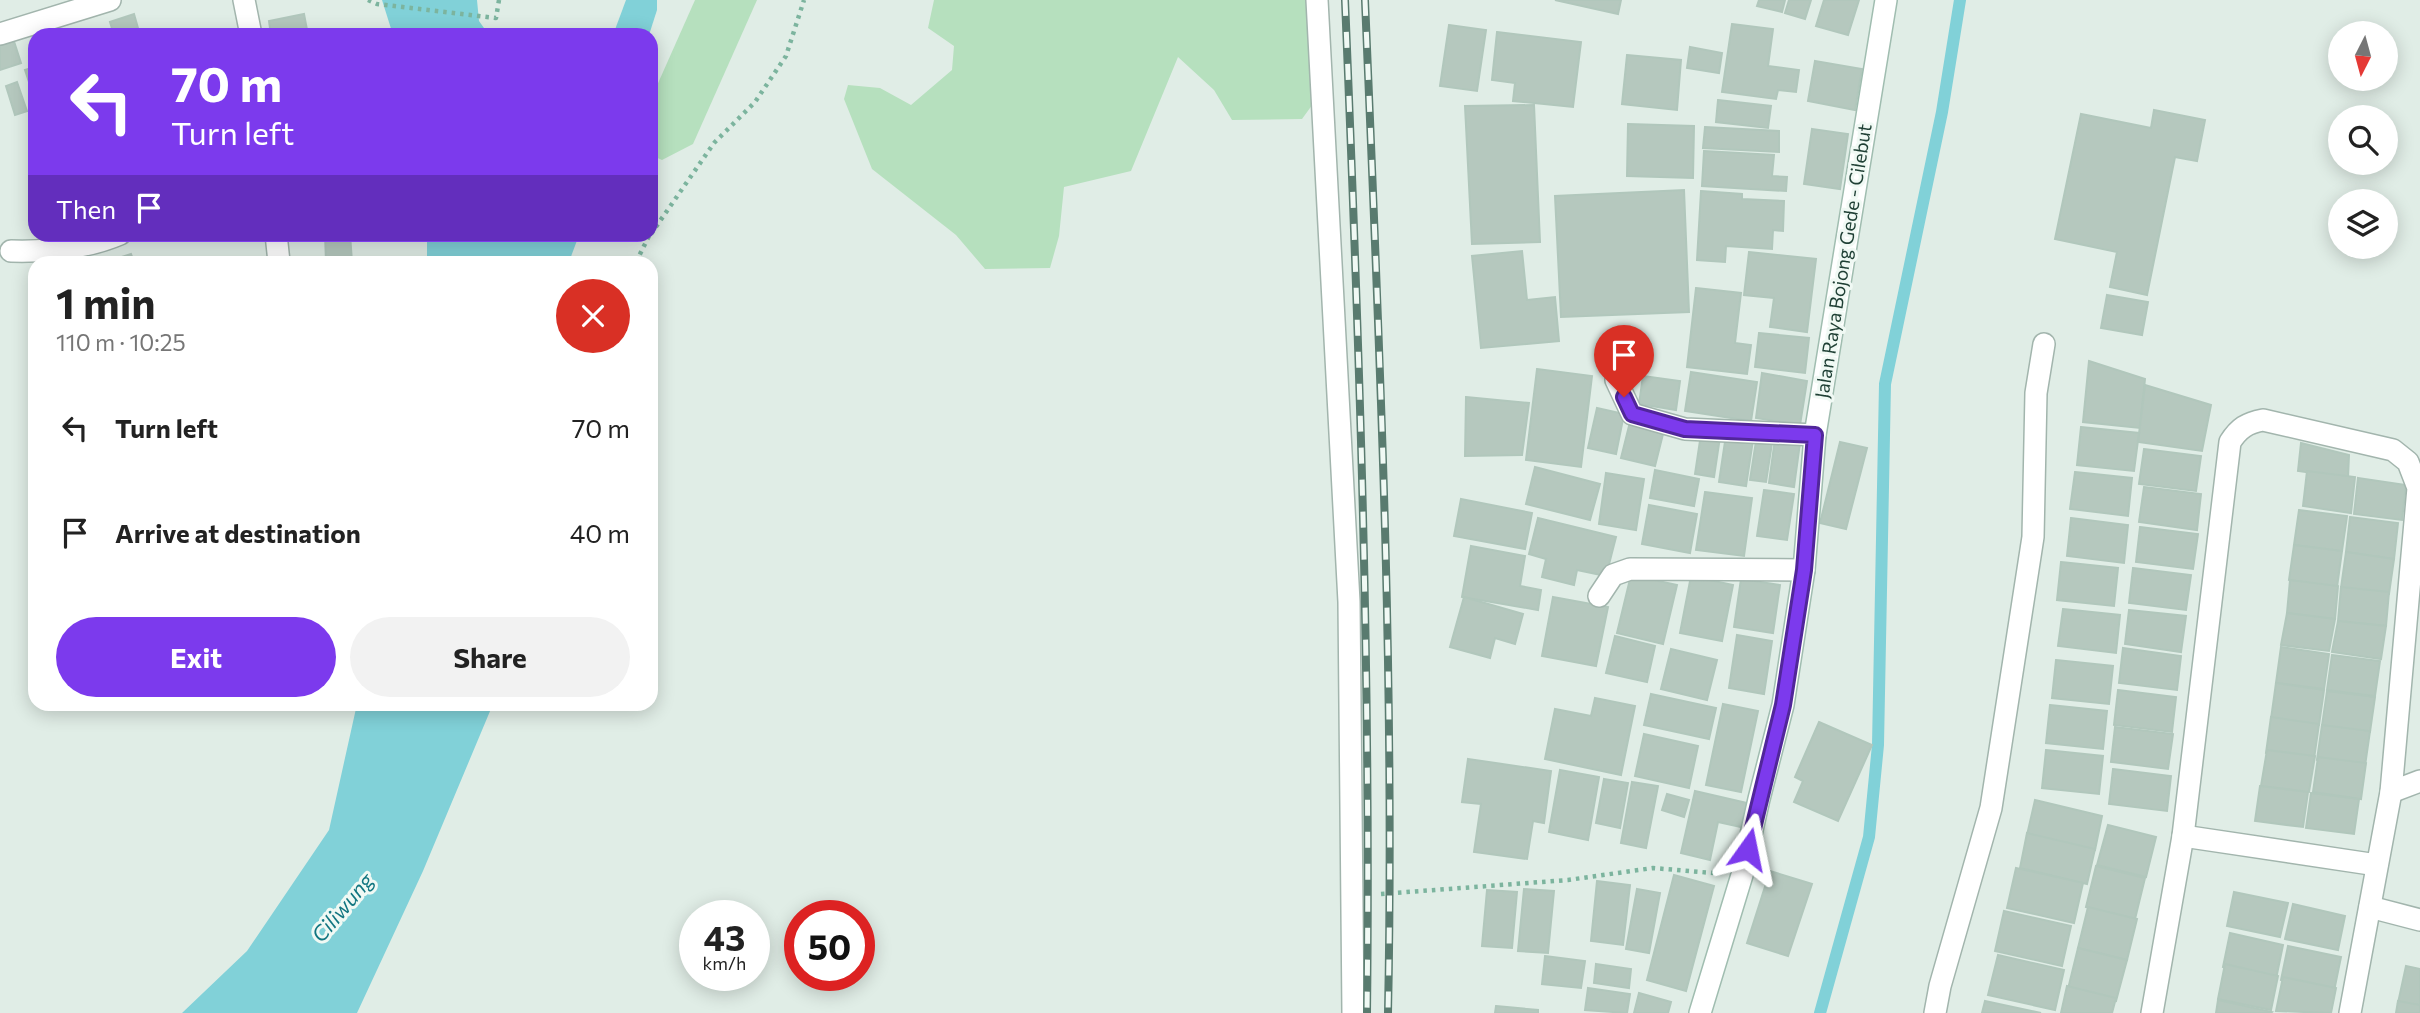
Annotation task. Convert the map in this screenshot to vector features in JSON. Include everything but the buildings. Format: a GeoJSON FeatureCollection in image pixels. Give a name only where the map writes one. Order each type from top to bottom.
{"type":"FeatureCollection","features":[{"type":"Feature","properties":{"kind":"street"},"geometry":{"type":"LineString","coordinates":[[0,34],[110,0]]}},
{"type":"Feature","properties":{"kind":"street"},"geometry":{"type":"LineString","coordinates":[[244,0],[250,28]]}},
{"type":"Feature","properties":{"kind":"street"},"geometry":{"type":"LineString","coordinates":[[1317,0],[1349,602],[1353,1013]]}},
{"type":"Feature","properties":{"kind":"street","name":"Jalan Raya Bojong Gede - Cilebut"},"geometry":{"type":"LineString","coordinates":[[1700,1013],[1742,874],[1783,705],[1804,570],[1815,435],[1886,0]]}},
{"type":"Feature","properties":{"kind":"street"},"geometry":{"type":"LineString","coordinates":[[10,251],[76,248],[101,242]]}},
{"type":"Feature","properties":{"kind":"street"},"geometry":{"type":"LineString","coordinates":[[1935,1013],[1940,986],[1991,808],[2033,537],[2036,393],[2044,344]]}},
{"type":"Feature","properties":{"kind":"street"},"geometry":{"type":"LineString","coordinates":[[1616,380],[1632,414],[1685,429],[1815,435]]}},
{"type":"Feature","properties":{"kind":"street"},"geometry":{"type":"LineString","coordinates":[[2152,1013],[2183,836],[2230,442],[2237,430],[2263,420],[2393,450],[2408,462],[2418,488],[2391,792],[2350,1013]]}},
{"type":"Feature","properties":{"kind":"street"},"geometry":{"type":"LineString","coordinates":[[1599,596],[1613,575],[1630,569],[1804,570]]}},
{"type":"Feature","properties":{"kind":"street"},"geometry":{"type":"LineString","coordinates":[[2391,792],[2420,782]]}},
{"type":"Feature","properties":{"kind":"street"},"geometry":{"type":"LineString","coordinates":[[2183,836],[2377,865]]}},
{"type":"Feature","properties":{"kind":"street"},"geometry":{"type":"LineString","coordinates":[[2370,907],[2420,920]]}},
{"type":"Feature","properties":{"kind":"path"},"geometry":{"type":"LineString","coordinates":[[368,0],[377,4],[496,18],[499,0]]}},
{"type":"Feature","properties":{"kind":"path"},"geometry":{"type":"LineString","coordinates":[[658,224],[714,143],[755,102],[786,56],[804,0]]}},
{"type":"Feature","properties":{"kind":"path"},"geometry":{"type":"LineString","coordinates":[[1350,897],[1567,880],[1653,868],[1742,874]]}},
{"type":"Feature","properties":{"kind":"green space"},"geometry":{"type":"Polygon","coordinates":[[[695,0],[757,0],[693,144],[662,160],[658,158],[658,83],[695,0]]]}},
{"type":"Feature","properties":{"kind":"green space"},"geometry":{"type":"Polygon","coordinates":[[[934,0],[1323,0],[1326,86],[1302,119],[1232,120],[1214,90],[1178,57],[1131,171],[1064,187],[1059,236],[1050,268],[985,269],[956,235],[872,169],[844,99],[848,85],[880,88],[911,105],[952,70],[954,46],[928,28],[934,0]]]}},
{"type":"Feature","properties":{"kind":"water"},"geometry":{"type":"Polygon","coordinates":[[[382,0],[477,0],[479,21],[484,28],[391,28],[382,0]]]}},
{"type":"Feature","properties":{"kind":"water"},"geometry":{"type":"Polygon","coordinates":[[[626,0],[657,0],[651,28],[616,28],[626,0]]]}},
{"type":"Feature","properties":{"kind":"water"},"geometry":{"type":"Polygon","coordinates":[[[427,242],[576,242],[571,256],[427,256],[427,242]]]}},
{"type":"Feature","properties":{"kind":"water","name":"Ciliwung"},"geometry":{"type":"Polygon","coordinates":[[[355,711],[490,711],[423,871],[357,1013],[182,1013],[247,951],[329,830],[355,711]]]}},
{"type":"Feature","properties":{"kind":"waterway"},"geometry":{"type":"LineString","coordinates":[[1820,1013],[1869,837],[1878,745],[1885,384],[1942,112],[1960,0]]}},
{"type":"Feature","properties":{"kind":"railway"},"geometry":{"type":"LineString","coordinates":[[1345,0],[1363,506],[1367,1013]]}},
{"type":"Feature","properties":{"kind":"railway"},"geometry":{"type":"LineString","coordinates":[[1365,0],[1387,633],[1390,886],[1388,1013]]}},
{"type":"Feature","properties":{"kind":"route"},"geometry":{"type":"LineString","coordinates":[[1624,397],[1632,414],[1685,429],[1815,435],[1804,570],[1783,705],[1748,849]]}}]}
